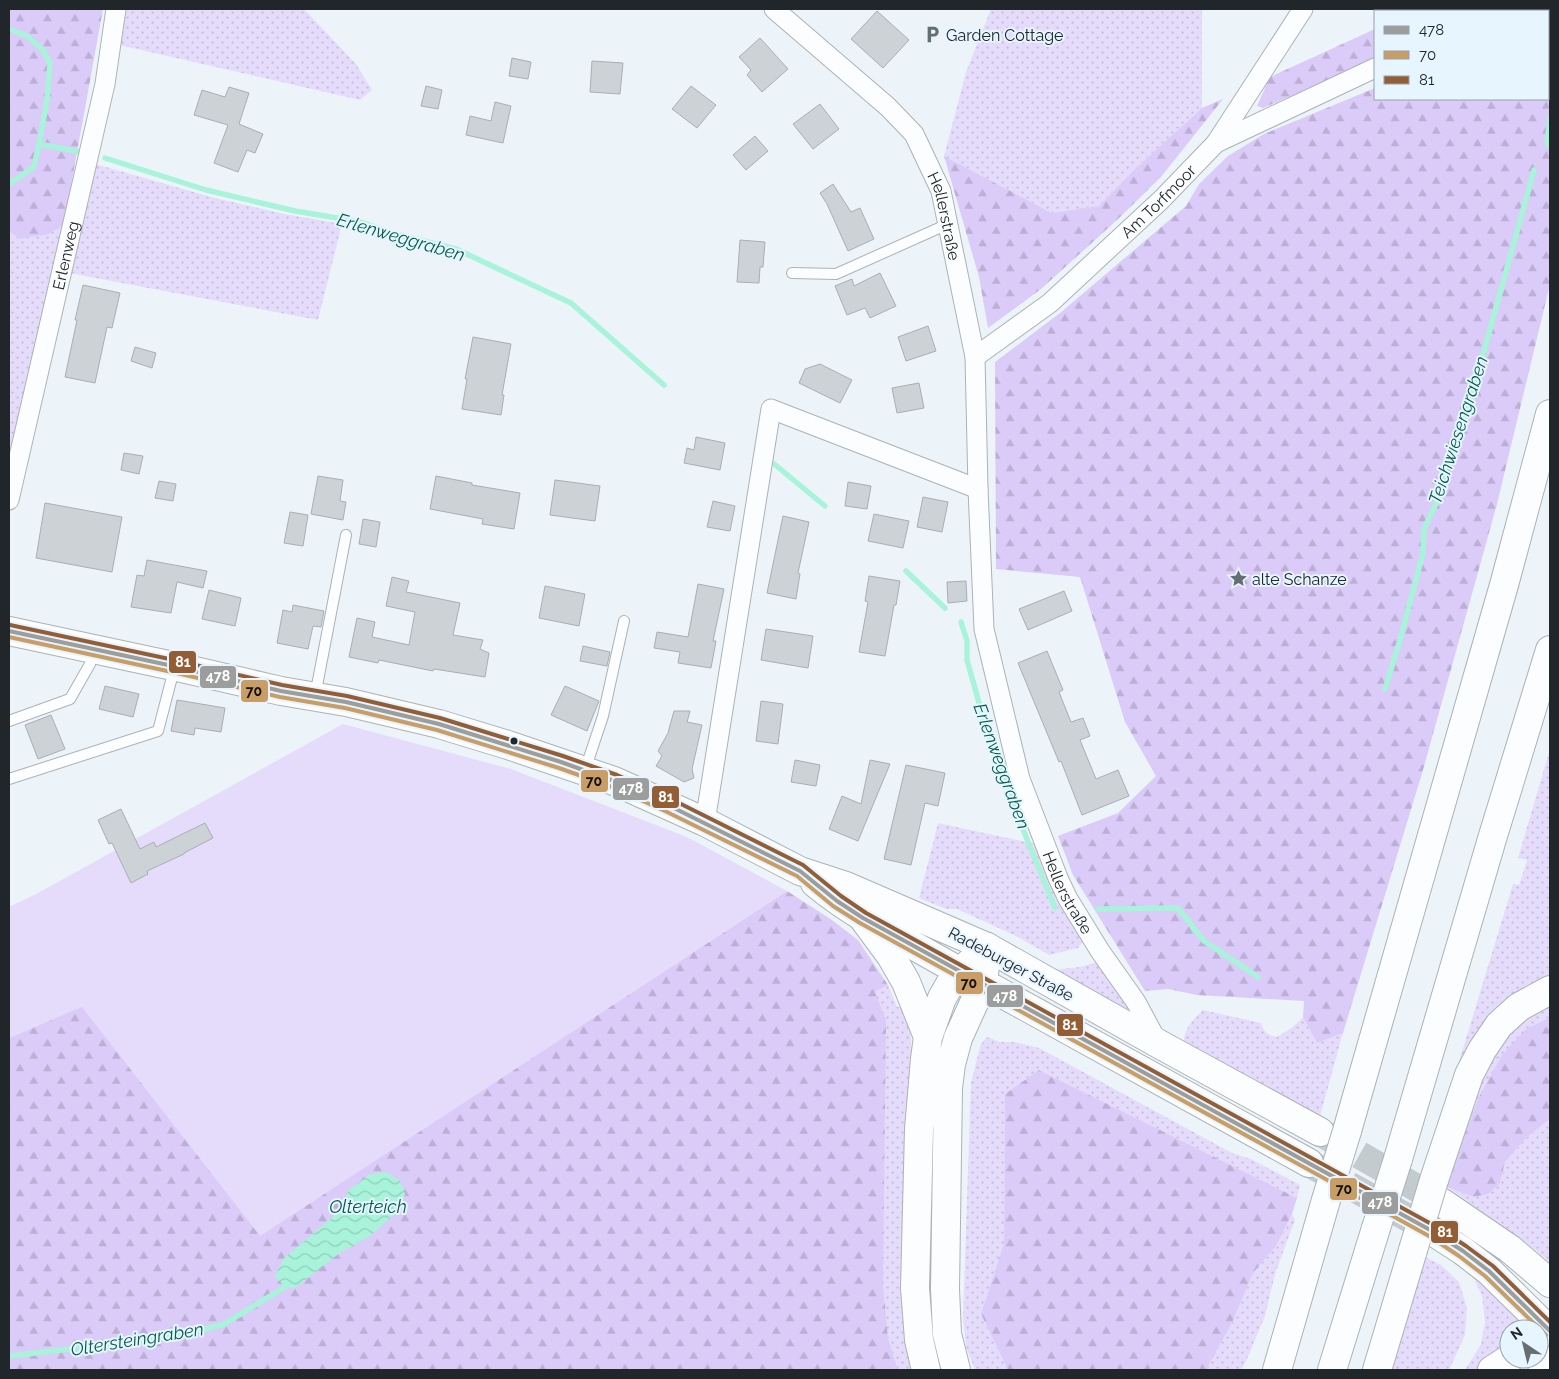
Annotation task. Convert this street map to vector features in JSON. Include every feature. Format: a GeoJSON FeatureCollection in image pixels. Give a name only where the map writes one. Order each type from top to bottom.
{"type":"FeatureCollection","features":[{"type":"Feature","properties":{"kind":"main road"},"geometry":{"type":"LineString","coordinates":[[1277,1370],[1504,585],[1550,414]]}},
{"type":"Feature","properties":{"kind":"main road","name":"Radeburger Straße"},"geometry":{"type":"LineString","coordinates":[[9,631],[281,691],[346,702],[439,724],[614,781],[706,822],[800,871],[846,886],[987,948],[1320,1132]]}},
{"type":"Feature","properties":{"kind":"main road"},"geometry":{"type":"LineString","coordinates":[[1332,1370],[1398,1159],[1489,849],[1550,650]]}},
{"type":"Feature","properties":{"kind":"main road","name":"Radeburger Straße"},"geometry":{"type":"LineString","coordinates":[[800,871],[836,901],[863,918],[1309,1164]]}},
{"type":"Feature","properties":{"kind":"main road"},"geometry":{"type":"LineString","coordinates":[[863,918],[891,956],[906,982],[928,1037]]}},
{"type":"Feature","properties":{"kind":"main road"},"geometry":{"type":"LineString","coordinates":[[956,1370],[947,1334],[945,1289],[948,1088],[951,1064],[972,978],[987,948]]}},
{"type":"Feature","properties":{"kind":"main road"},"geometry":{"type":"LineString","coordinates":[[926,1370],[919,1340],[915,1288],[919,1129],[922,1086],[928,1037],[942,998],[950,984],[972,978]]}},
{"type":"Feature","properties":{"kind":"main road"},"geometry":{"type":"LineString","coordinates":[[1377,1370],[1423,1241],[1469,1075],[1482,1050],[1499,1025],[1519,1007],[1550,990]]}},
{"type":"Feature","properties":{"kind":"main road"},"geometry":{"type":"LineString","coordinates":[[1438,1191],[1550,1283]]}},
{"type":"Feature","properties":{"kind":"main road"},"geometry":{"type":"LineString","coordinates":[[1423,1241],[1463,1252],[1489,1271],[1550,1331]]}},
{"type":"Feature","properties":{"kind":"street","name":"Erlenweg"},"geometry":{"type":"LineString","coordinates":[[9,500],[105,84],[116,9]]}},
{"type":"Feature","properties":{"kind":"street","name":"Hellerstraße"},"geometry":{"type":"LineString","coordinates":[[774,9],[888,107],[914,134],[941,191],[975,357],[984,629],[1020,778],[1058,878],[1068,899],[1100,951],[1136,1002],[1159,1044]]}},
{"type":"Feature","properties":{"kind":"street","name":"Am Torfmoor"},"geometry":{"type":"LineString","coordinates":[[975,357],[1050,303],[1161,200],[1216,142],[1303,9]]}},
{"type":"Feature","properties":{"kind":"street"},"geometry":{"type":"LineString","coordinates":[[1216,142],[1374,68]]}},
{"type":"Feature","properties":{"kind":"street"},"geometry":{"type":"LineString","coordinates":[[706,822],[771,409],[978,489]]}},
{"type":"Feature","properties":{"kind":"lane"},"geometry":{"type":"LineString","coordinates":[[792,274],[836,274],[948,224]]}},
{"type":"Feature","properties":{"kind":"lane"},"geometry":{"type":"LineString","coordinates":[[315,697],[346,535]]}},
{"type":"Feature","properties":{"kind":"lane"},"geometry":{"type":"LineString","coordinates":[[584,771],[603,716],[624,621]]}},
{"type":"Feature","properties":{"kind":"lane"},"geometry":{"type":"LineString","coordinates":[[9,721],[70,699],[90,664],[92,648]]}},
{"type":"Feature","properties":{"kind":"lane"},"geometry":{"type":"LineString","coordinates":[[9,779],[158,731],[173,666]]}},
{"type":"Feature","properties":{"kind":"shaded area"},"geometry":{"type":"Polygon","coordinates":[[[120,9],[304,9],[356,64],[372,90],[360,100],[115,44],[120,9]]]}},
{"type":"Feature","properties":{"kind":"shaded area"},"geometry":{"type":"Polygon","coordinates":[[[991,9],[1202,9],[1202,108],[1136,168],[1099,206],[1052,213],[944,156],[966,72],[991,9]]]}},
{"type":"Feature","properties":{"kind":"shaded area"},"geometry":{"type":"Polygon","coordinates":[[[92,163],[211,197],[284,214],[342,224],[318,320],[69,273],[92,163]]]}},
{"type":"Feature","properties":{"kind":"shaded area"},"geometry":{"type":"Polygon","coordinates":[[[64,224],[9,472],[9,231],[19,239],[64,224]]]}},
{"type":"Feature","properties":{"kind":"shaded area"},"geometry":{"type":"Polygon","coordinates":[[[343,724],[511,769],[687,837],[787,891],[260,1236],[82,1007],[9,1038],[9,907],[38,893],[343,724]]]}},
{"type":"Feature","properties":{"kind":"shaded area"},"geometry":{"type":"Polygon","coordinates":[[[1550,749],[1550,980],[1454,1078],[1513,884],[1519,885],[1527,860],[1518,858],[1550,749]]]}},
{"type":"Feature","properties":{"kind":"shaded area"},"geometry":{"type":"Polygon","coordinates":[[[938,823],[1036,844],[1084,940],[1078,948],[1049,955],[1018,937],[957,909],[946,909],[919,898],[938,823]]]}},
{"type":"Feature","properties":{"kind":"shaded area"},"geometry":{"type":"Polygon","coordinates":[[[1098,962],[1128,1006],[1127,1010],[1052,970],[1080,967],[1098,962]]]}},
{"type":"Feature","properties":{"kind":"shaded area"},"geometry":{"type":"Polygon","coordinates":[[[888,985],[897,1007],[904,1006],[910,1028],[912,1052],[904,1293],[914,1370],[898,1370],[888,1338],[883,1282],[875,992],[888,985]]]}},
{"type":"Feature","properties":{"kind":"shaded area"},"geometry":{"type":"Polygon","coordinates":[[[1550,1003],[1550,1017],[1526,1029],[1479,1097],[1461,1142],[1476,1081],[1503,1038],[1525,1017],[1550,1003]]]}},
{"type":"Feature","properties":{"kind":"shaded area"},"geometry":{"type":"Polygon","coordinates":[[[1203,1010],[1261,1023],[1267,1033],[1277,1037],[1293,1027],[1303,1017],[1317,1043],[1343,1033],[1320,1116],[1184,1041],[1188,1028],[1203,1010]]]}},
{"type":"Feature","properties":{"kind":"shaded area"},"geometry":{"type":"Polygon","coordinates":[[[987,1037],[1000,1042],[1015,1042],[1039,1048],[1232,1153],[1251,1159],[1300,1185],[1297,1198],[1039,1070],[1005,1094],[1004,1243],[981,1314],[1008,1370],[975,1370],[966,1347],[963,1317],[971,1082],[981,1044],[987,1037]]]}},
{"type":"Feature","properties":{"kind":"shaded area"},"geometry":{"type":"Polygon","coordinates":[[[1550,1119],[1550,1262],[1447,1187],[1473,1197],[1500,1183],[1505,1162],[1527,1137],[1550,1119]]]}},
{"type":"Feature","properties":{"kind":"shaded area"},"geometry":{"type":"Polygon","coordinates":[[[1292,1214],[1295,1220],[1275,1274],[1265,1316],[1241,1370],[1206,1370],[1232,1323],[1253,1273],[1276,1246],[1292,1214]]]}},
{"type":"Feature","properties":{"kind":"shaded area"},"geometry":{"type":"Polygon","coordinates":[[[1425,1257],[1441,1265],[1459,1282],[1467,1308],[1465,1335],[1449,1370],[1390,1370],[1425,1257]]]}},
{"type":"Feature","properties":{"kind":"shaded area"},"geometry":{"type":"Polygon","coordinates":[[[1472,1274],[1521,1319],[1499,1319],[1499,1358],[1479,1370],[1465,1370],[1481,1344],[1485,1322],[1482,1296],[1472,1274]]]}},
{"type":"Feature","properties":{"kind":"green space"},"geometry":{"type":"Polygon","coordinates":[[[9,9],[103,9],[64,224],[49,234],[19,239],[9,231],[9,9]]]}},
{"type":"Feature","properties":{"kind":"green space"},"geometry":{"type":"Polygon","coordinates":[[[1421,9],[1501,9],[1497,10],[1418,10],[1421,9]]]}},
{"type":"Feature","properties":{"kind":"green space"},"geometry":{"type":"Polygon","coordinates":[[[1549,22],[1550,284],[1497,504],[1423,770],[1343,1033],[1317,1043],[1303,1017],[1304,1001],[1197,995],[1168,989],[1145,991],[1073,875],[1058,836],[1118,813],[1156,776],[1125,722],[1080,577],[996,569],[995,362],[1060,313],[1186,206],[1199,184],[1228,156],[1264,134],[1374,88],[1374,100],[1549,100],[1549,22]]]}},
{"type":"Feature","properties":{"kind":"green space"},"geometry":{"type":"Polygon","coordinates":[[[1374,29],[1374,61],[1263,108],[1257,106],[1270,77],[1374,29]]]}},
{"type":"Feature","properties":{"kind":"green space"},"geometry":{"type":"Polygon","coordinates":[[[1223,99],[1161,177],[1117,220],[1041,289],[988,328],[979,277],[944,156],[1052,213],[1099,206],[1136,168],[1202,108],[1223,99]]]}},
{"type":"Feature","properties":{"kind":"green space"},"geometry":{"type":"Polygon","coordinates":[[[787,891],[832,920],[858,940],[888,985],[875,992],[886,1020],[883,1282],[888,1338],[898,1370],[9,1370],[9,1038],[82,1006],[261,1235],[787,891]]]}},
{"type":"Feature","properties":{"kind":"green space"},"geometry":{"type":"Polygon","coordinates":[[[1550,1017],[1550,1119],[1527,1137],[1505,1162],[1500,1183],[1488,1194],[1473,1197],[1447,1187],[1461,1142],[1479,1097],[1502,1055],[1526,1029],[1550,1017]]]}},
{"type":"Feature","properties":{"kind":"green space"},"geometry":{"type":"Polygon","coordinates":[[[1039,1070],[1297,1198],[1292,1214],[1276,1246],[1253,1273],[1232,1323],[1206,1370],[1008,1370],[981,1314],[1004,1243],[1005,1094],[1039,1070]]]}},
{"type":"Feature","properties":{"kind":"water","name":"Olterteich"},"geometry":{"type":"Polygon","coordinates":[[[386,1172],[400,1181],[405,1194],[401,1208],[370,1236],[341,1252],[295,1288],[285,1287],[275,1276],[284,1258],[334,1216],[349,1190],[370,1174],[386,1172]]]}},
{"type":"Feature","properties":{"kind":"building"},"geometry":{"type":"Polygon","coordinates":[[[877,11],[909,40],[883,68],[851,39],[877,11]]]}},
{"type":"Feature","properties":{"kind":"building"},"geometry":{"type":"Polygon","coordinates":[[[760,38],[788,69],[762,92],[747,75],[751,70],[739,57],[760,38]]]}},
{"type":"Feature","properties":{"kind":"building"},"geometry":{"type":"Polygon","coordinates":[[[512,58],[531,62],[528,79],[509,76],[512,58]]]}},
{"type":"Feature","properties":{"kind":"building"},"geometry":{"type":"Polygon","coordinates":[[[592,61],[623,63],[620,94],[590,92],[592,61]]]}},
{"type":"Feature","properties":{"kind":"building"},"geometry":{"type":"Polygon","coordinates":[[[426,86],[442,90],[438,109],[421,106],[426,86]]]}},
{"type":"Feature","properties":{"kind":"building"},"geometry":{"type":"Polygon","coordinates":[[[691,86],[716,105],[697,128],[672,109],[691,86]]]}},
{"type":"Feature","properties":{"kind":"building"},"geometry":{"type":"Polygon","coordinates":[[[229,87],[249,93],[239,124],[263,134],[255,153],[247,150],[238,172],[214,163],[228,125],[194,115],[202,90],[225,97],[229,87]]]}},
{"type":"Feature","properties":{"kind":"building"},"geometry":{"type":"Polygon","coordinates":[[[495,102],[511,106],[503,143],[466,135],[470,116],[491,121],[495,102]]]}},
{"type":"Feature","properties":{"kind":"building"},"geometry":{"type":"Polygon","coordinates":[[[820,104],[839,129],[813,149],[793,124],[820,104]]]}},
{"type":"Feature","properties":{"kind":"building"},"geometry":{"type":"Polygon","coordinates":[[[755,136],[768,151],[746,170],[733,155],[755,136]]]}},
{"type":"Feature","properties":{"kind":"building"},"geometry":{"type":"Polygon","coordinates":[[[833,184],[851,212],[860,208],[874,239],[848,251],[827,204],[820,193],[833,184]]]}},
{"type":"Feature","properties":{"kind":"building"},"geometry":{"type":"Polygon","coordinates":[[[740,240],[765,242],[763,267],[760,267],[759,283],[737,282],[740,240]]]}},
{"type":"Feature","properties":{"kind":"building"},"geometry":{"type":"Polygon","coordinates":[[[880,273],[896,306],[870,318],[865,308],[847,315],[835,286],[852,279],[854,286],[880,273]]]}},
{"type":"Feature","properties":{"kind":"building"},"geometry":{"type":"Polygon","coordinates":[[[83,285],[120,293],[112,328],[107,327],[95,383],[65,377],[83,285]]]}},
{"type":"Feature","properties":{"kind":"building"},"geometry":{"type":"Polygon","coordinates":[[[928,326],[936,351],[906,361],[898,337],[928,326]]]}},
{"type":"Feature","properties":{"kind":"building"},"geometry":{"type":"Polygon","coordinates":[[[473,337],[511,344],[502,395],[504,395],[501,415],[462,409],[467,379],[465,379],[473,337]]]}},
{"type":"Feature","properties":{"kind":"building"},"geometry":{"type":"Polygon","coordinates":[[[135,347],[156,353],[152,368],[131,361],[135,347]]]}},
{"type":"Feature","properties":{"kind":"building"},"geometry":{"type":"Polygon","coordinates":[[[820,364],[852,380],[840,403],[799,383],[805,369],[820,364]]]}},
{"type":"Feature","properties":{"kind":"building"},"geometry":{"type":"Polygon","coordinates":[[[919,383],[924,408],[897,413],[892,388],[919,383]]]}},
{"type":"Feature","properties":{"kind":"building"},"geometry":{"type":"Polygon","coordinates":[[[696,437],[725,443],[720,470],[684,463],[687,448],[694,450],[696,437]]]}},
{"type":"Feature","properties":{"kind":"building"},"geometry":{"type":"Polygon","coordinates":[[[124,453],[143,456],[139,474],[121,470],[124,453]]]}},
{"type":"Feature","properties":{"kind":"building"},"geometry":{"type":"Polygon","coordinates":[[[318,476],[343,480],[340,501],[346,502],[343,520],[311,514],[318,476]]]}},
{"type":"Feature","properties":{"kind":"building"},"geometry":{"type":"Polygon","coordinates":[[[436,476],[472,483],[472,485],[520,493],[514,529],[482,524],[483,519],[430,509],[436,476]]]}},
{"type":"Feature","properties":{"kind":"building"},"geometry":{"type":"Polygon","coordinates":[[[555,480],[600,486],[595,521],[550,515],[555,480]]]}},
{"type":"Feature","properties":{"kind":"building"},"geometry":{"type":"Polygon","coordinates":[[[159,481],[176,484],[173,501],[155,498],[159,481]]]}},
{"type":"Feature","properties":{"kind":"building"},"geometry":{"type":"Polygon","coordinates":[[[848,482],[871,486],[867,509],[845,506],[848,482]]]}},
{"type":"Feature","properties":{"kind":"building"},"geometry":{"type":"Polygon","coordinates":[[[923,497],[948,502],[942,532],[917,527],[923,497]]]}},
{"type":"Feature","properties":{"kind":"building"},"geometry":{"type":"Polygon","coordinates":[[[713,501],[735,506],[730,531],[707,527],[713,501]]]}},
{"type":"Feature","properties":{"kind":"building"},"geometry":{"type":"Polygon","coordinates":[[[45,503],[122,517],[112,572],[36,558],[45,503]]]}},
{"type":"Feature","properties":{"kind":"building"},"geometry":{"type":"Polygon","coordinates":[[[290,512],[308,515],[303,546],[284,543],[290,512]]]}},
{"type":"Feature","properties":{"kind":"building"},"geometry":{"type":"Polygon","coordinates":[[[874,514],[909,521],[903,548],[868,541],[874,514]]]}},
{"type":"Feature","properties":{"kind":"building"},"geometry":{"type":"Polygon","coordinates":[[[783,516],[809,522],[798,573],[800,574],[796,599],[767,593],[783,516]]]}},
{"type":"Feature","properties":{"kind":"building"},"geometry":{"type":"Polygon","coordinates":[[[363,519],[380,522],[376,547],[359,544],[363,519]]]}},
{"type":"Feature","properties":{"kind":"building"},"geometry":{"type":"Polygon","coordinates":[[[147,560],[207,571],[203,588],[177,582],[171,613],[131,607],[137,575],[144,576],[147,560]]]}},
{"type":"Feature","properties":{"kind":"building"},"geometry":{"type":"Polygon","coordinates":[[[869,576],[900,581],[885,656],[859,652],[868,602],[865,601],[869,576]]]}},
{"type":"Feature","properties":{"kind":"building"},"geometry":{"type":"Polygon","coordinates":[[[392,577],[409,581],[406,592],[460,603],[453,635],[483,640],[480,649],[489,653],[485,677],[434,669],[433,671],[379,660],[378,663],[349,657],[357,618],[375,622],[372,637],[409,645],[415,612],[386,606],[392,577]]]}},
{"type":"Feature","properties":{"kind":"building"},"geometry":{"type":"Polygon","coordinates":[[[966,581],[967,601],[948,603],[947,582],[966,581]]]}},
{"type":"Feature","properties":{"kind":"building"},"geometry":{"type":"Polygon","coordinates":[[[698,584],[724,589],[713,641],[716,641],[711,668],[678,663],[680,652],[654,648],[657,632],[688,637],[698,584]]]}},
{"type":"Feature","properties":{"kind":"building"},"geometry":{"type":"Polygon","coordinates":[[[545,586],[585,594],[579,626],[539,618],[545,586]]]}},
{"type":"Feature","properties":{"kind":"building"},"geometry":{"type":"Polygon","coordinates":[[[209,590],[241,598],[235,626],[202,619],[209,590]]]}},
{"type":"Feature","properties":{"kind":"building"},"geometry":{"type":"Polygon","coordinates":[[[1064,591],[1072,611],[1028,630],[1019,609],[1064,591]]]}},
{"type":"Feature","properties":{"kind":"building"},"geometry":{"type":"Polygon","coordinates":[[[293,605],[324,611],[321,627],[313,626],[308,649],[277,643],[283,610],[292,612],[293,605]]]}},
{"type":"Feature","properties":{"kind":"building"},"geometry":{"type":"Polygon","coordinates":[[[766,629],[813,636],[808,668],[761,660],[766,629]]]}},
{"type":"Feature","properties":{"kind":"building"},"geometry":{"type":"Polygon","coordinates":[[[583,646],[610,652],[607,666],[580,661],[583,646]]]}},
{"type":"Feature","properties":{"kind":"building"},"geometry":{"type":"Polygon","coordinates":[[[1047,651],[1063,690],[1059,692],[1071,722],[1083,718],[1090,736],[1080,740],[1096,779],[1118,770],[1129,796],[1082,815],[1061,761],[1059,762],[1018,663],[1047,651]]]}},
{"type":"Feature","properties":{"kind":"building"},"geometry":{"type":"Polygon","coordinates":[[[105,686],[139,694],[133,717],[99,709],[105,686]]]}},
{"type":"Feature","properties":{"kind":"building"},"geometry":{"type":"Polygon","coordinates":[[[565,686],[599,701],[587,731],[551,715],[565,686]]]}},
{"type":"Feature","properties":{"kind":"building"},"geometry":{"type":"Polygon","coordinates":[[[177,700],[225,708],[221,732],[195,728],[194,735],[171,731],[177,700]]]}},
{"type":"Feature","properties":{"kind":"building"},"geometry":{"type":"Polygon","coordinates":[[[761,701],[783,704],[778,744],[756,741],[761,701]]]}},
{"type":"Feature","properties":{"kind":"building"},"geometry":{"type":"Polygon","coordinates":[[[674,711],[690,711],[687,722],[702,725],[692,769],[694,778],[684,782],[656,766],[662,756],[658,751],[668,733],[674,711]]]}},
{"type":"Feature","properties":{"kind":"building"},"geometry":{"type":"Polygon","coordinates":[[[51,715],[65,749],[38,759],[25,725],[51,715]]]}},
{"type":"Feature","properties":{"kind":"building"},"geometry":{"type":"Polygon","coordinates":[[[795,760],[820,765],[816,786],[791,782],[795,760]]]}},
{"type":"Feature","properties":{"kind":"building"},"geometry":{"type":"Polygon","coordinates":[[[870,760],[890,764],[858,841],[829,829],[842,796],[861,804],[870,760]]]}},
{"type":"Feature","properties":{"kind":"building"},"geometry":{"type":"Polygon","coordinates":[[[906,765],[945,773],[938,806],[925,803],[911,865],[884,859],[906,765]]]}},
{"type":"Feature","properties":{"kind":"building"},"geometry":{"type":"Polygon","coordinates":[[[121,809],[140,849],[154,842],[156,847],[205,823],[213,838],[147,871],[148,874],[131,883],[112,843],[109,844],[98,820],[121,809]]]}},
{"type":"Feature","properties":{"kind":"waterway","name":"Erlenweggraben"},"geometry":{"type":"LineString","coordinates":[[9,29],[27,36],[43,50],[50,63],[47,100],[39,144],[80,152]]}},
{"type":"Feature","properties":{"kind":"waterway","name":"Teichwiesengraben"},"geometry":{"type":"LineString","coordinates":[[1547,144],[1550,118]]}},
{"type":"Feature","properties":{"kind":"waterway"},"geometry":{"type":"LineString","coordinates":[[9,184],[34,167],[39,144]]}},
{"type":"Feature","properties":{"kind":"waterway","name":"Erlenweggraben"},"geometry":{"type":"LineString","coordinates":[[105,158],[206,190],[295,211],[361,222],[395,234],[456,249],[571,303],[664,385]]}},
{"type":"Feature","properties":{"kind":"waterway","name":"Teichwiesengraben"},"geometry":{"type":"LineString","coordinates":[[1385,689],[1423,553],[1424,529],[1441,493],[1446,459],[1463,427],[1534,170]]}},
{"type":"Feature","properties":{"kind":"waterway","name":"Erlenweggraben"},"geometry":{"type":"LineString","coordinates":[[773,463],[825,506]]}},
{"type":"Feature","properties":{"kind":"waterway","name":"Erlenweggraben"},"geometry":{"type":"LineString","coordinates":[[906,571],[945,608]]}},
{"type":"Feature","properties":{"kind":"waterway","name":"Erlenweggraben"},"geometry":{"type":"LineString","coordinates":[[961,622],[967,641],[967,660],[987,731],[1024,832],[1055,908]]}},
{"type":"Feature","properties":{"kind":"waterway","name":"Erlenweggraben"},"geometry":{"type":"LineString","coordinates":[[1098,909],[1178,908],[1204,941],[1258,977]]}},
{"type":"Feature","properties":{"kind":"waterway","name":"Oltersteingraben"},"geometry":{"type":"LineString","coordinates":[[9,1356],[174,1337],[224,1324],[285,1287]]}},
{"type":"Feature","properties":{"kind":"tunnel"},"geometry":{"type":"LineString","coordinates":[[1323,1134],[1441,1202]]}},
{"type":"Feature","properties":{"kind":"tunnel"},"geometry":{"type":"LineString","coordinates":[[1312,1165],[1432,1231]]}},
{"type":"Feature","properties":{"kind":"transit line","name":"81"},"geometry":{"type":"LineString","coordinates":[[10,625],[282,685],[347,696],[440,718],[563,756],[617,775],[673,800],[803,865],[841,896],[866,913],[1435,1226],[1493,1266],[1550,1322]]}},
{"type":"Feature","properties":{"kind":"transit line","name":"478"},"geometry":{"type":"LineString","coordinates":[[9,631],[281,691],[346,702],[439,724],[561,762],[614,781],[670,806],[800,871],[837,901],[863,918],[1432,1231],[1489,1271],[1550,1331]]}},
{"type":"Feature","properties":{"kind":"transit line","name":"70"},"geometry":{"type":"LineString","coordinates":[[9,637],[280,697],[345,708],[437,730],[559,768],[612,787],[797,876],[833,906],[860,923],[1429,1236],[1485,1276],[1529,1319]]}},
{"type":"Feature","properties":{"kind":"place","name":"Garden Cottage"},"geometry":{"type":"Point","coordinates":[932,35]}},
{"type":"Feature","properties":{"kind":"place","name":"alte Schanze"},"geometry":{"type":"Point","coordinates":[1238,579]}}]}
